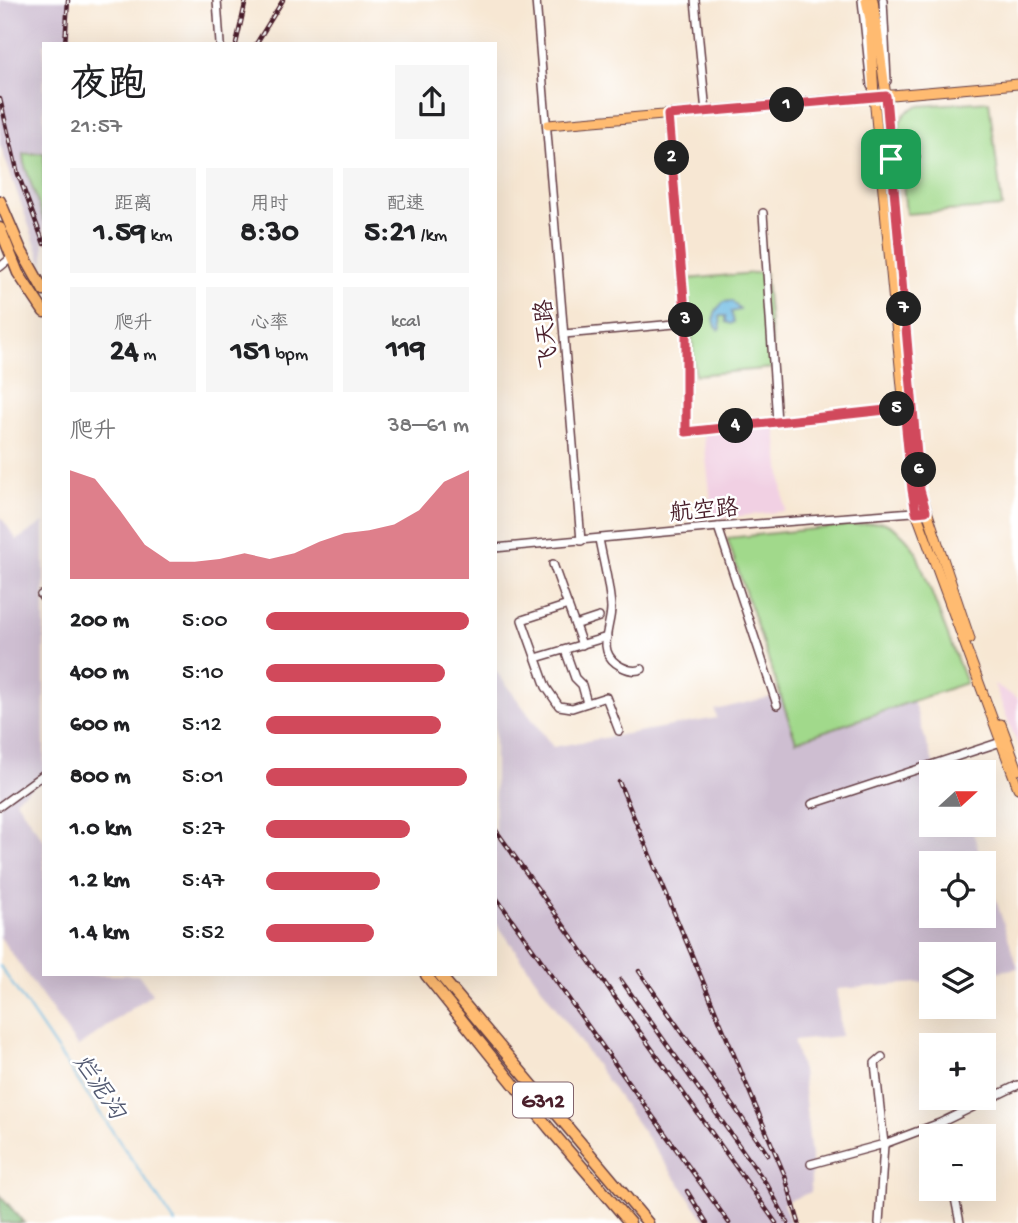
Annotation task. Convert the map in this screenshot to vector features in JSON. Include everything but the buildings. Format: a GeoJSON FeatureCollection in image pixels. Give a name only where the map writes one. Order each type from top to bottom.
{"type":"FeatureCollection","features":[{"type":"Feature","properties":{"kind":"highway"},"geometry":{"type":"LineString","coordinates":[[0,201],[21,250],[42,287]]}},
{"type":"Feature","properties":{"kind":"highway"},"geometry":{"type":"LineString","coordinates":[[0,228],[11,258],[42,309]]}},
{"type":"Feature","properties":{"kind":"highway","name":"G312"},"geometry":{"type":"LineString","coordinates":[[427,976],[549,1128],[630,1223]]}},
{"type":"Feature","properties":{"kind":"highway","name":"G312"},"geometry":{"type":"LineString","coordinates":[[441,976],[648,1223]]}},
{"type":"Feature","properties":{"kind":"highway"},"geometry":{"type":"LineString","coordinates":[[549,1128],[559,1119]]}},
{"type":"Feature","properties":{"kind":"main road"},"geometry":{"type":"LineString","coordinates":[[864,0],[870,19],[874,97],[912,490],[1018,770]]}},
{"type":"Feature","properties":{"kind":"main road"},"geometry":{"type":"LineString","coordinates":[[873,0],[886,96],[921,511],[1018,788]]}},
{"type":"Feature","properties":{"kind":"main road"},"geometry":{"type":"LineString","coordinates":[[548,125],[1018,84]]}},
{"type":"Feature","properties":{"kind":"street"},"geometry":{"type":"LineString","coordinates":[[217,0],[220,42]]}},
{"type":"Feature","properties":{"kind":"street","name":"飞天路"},"geometry":{"type":"LineString","coordinates":[[536,0],[581,541]]}},
{"type":"Feature","properties":{"kind":"street"},"geometry":{"type":"LineString","coordinates":[[695,0],[706,112]]}},
{"type":"Feature","properties":{"kind":"street"},"geometry":{"type":"LineString","coordinates":[[883,0],[888,68],[886,96]]}},
{"type":"Feature","properties":{"kind":"street"},"geometry":{"type":"LineString","coordinates":[[668,115],[686,323],[686,432],[904,408]]}},
{"type":"Feature","properties":{"kind":"street"},"geometry":{"type":"LineString","coordinates":[[891,159],[916,157]]}},
{"type":"Feature","properties":{"kind":"street"},"geometry":{"type":"LineString","coordinates":[[763,213],[777,422]]}},
{"type":"Feature","properties":{"kind":"street"},"geometry":{"type":"LineString","coordinates":[[0,267],[11,258]]}},
{"type":"Feature","properties":{"kind":"street"},"geometry":{"type":"LineString","coordinates":[[564,334],[686,323]]}},
{"type":"Feature","properties":{"kind":"street","name":"航空路"},"geometry":{"type":"LineString","coordinates":[[497,548],[921,511]]}},
{"type":"Feature","properties":{"kind":"street"},"geometry":{"type":"LineString","coordinates":[[718,527],[777,705]]}},
{"type":"Feature","properties":{"kind":"street"},"geometry":{"type":"LineString","coordinates":[[599,539],[611,606],[607,649],[614,662],[632,671],[642,669]]}},
{"type":"Feature","properties":{"kind":"street"},"geometry":{"type":"LineString","coordinates":[[553,564],[582,645]]}},
{"type":"Feature","properties":{"kind":"street"},"geometry":{"type":"LineString","coordinates":[[568,605],[522,620],[546,687],[559,706],[572,708],[606,697],[619,731]]}},
{"type":"Feature","properties":{"kind":"street"},"geometry":{"type":"LineString","coordinates":[[575,625],[599,617]]}},
{"type":"Feature","properties":{"kind":"street"},"geometry":{"type":"LineString","coordinates":[[536,658],[607,637]]}},
{"type":"Feature","properties":{"kind":"street"},"geometry":{"type":"LineString","coordinates":[[565,650],[575,678],[582,685],[587,703]]}},
{"type":"Feature","properties":{"kind":"street"},"geometry":{"type":"LineString","coordinates":[[812,804],[1001,742]]}},
{"type":"Feature","properties":{"kind":"street"},"geometry":{"type":"LineString","coordinates":[[0,806],[42,775]]}},
{"type":"Feature","properties":{"kind":"street"},"geometry":{"type":"LineString","coordinates":[[879,1223],[884,1144],[875,1063],[881,1057]]}},
{"type":"Feature","properties":{"kind":"street"},"geometry":{"type":"LineString","coordinates":[[937,1124],[1018,1085]]}},
{"type":"Feature","properties":{"kind":"street"},"geometry":{"type":"LineString","coordinates":[[811,1164],[884,1144],[919,1131]]}},
{"type":"Feature","properties":{"kind":"street"},"geometry":{"type":"LineString","coordinates":[[956,1201],[960,1223]]}},
{"type":"Feature","properties":{"kind":"shaded area"},"geometry":{"type":"Polygon","coordinates":[[[0,0],[70,0],[71,42],[42,42],[42,262],[0,144],[0,0]]]}},
{"type":"Feature","properties":{"kind":"shaded area"},"geometry":{"type":"Polygon","coordinates":[[[775,423],[785,511],[713,519],[703,431],[775,423]]]}},
{"type":"Feature","properties":{"kind":"shaded area"},"geometry":{"type":"Polygon","coordinates":[[[0,516],[17,540],[42,523],[42,780],[15,799],[42,838],[42,976],[140,976],[152,994],[78,1047],[0,937],[0,516]]]}},
{"type":"Feature","properties":{"kind":"shaded area"},"geometry":{"type":"Polygon","coordinates":[[[497,673],[553,747],[717,718],[715,710],[780,695],[797,741],[913,701],[932,760],[919,760],[919,837],[974,837],[979,851],[919,851],[919,928],[996,928],[996,900],[1018,968],[996,972],[996,942],[919,942],[919,983],[837,989],[841,1036],[793,1041],[802,1071],[811,1157],[811,1192],[783,1203],[791,1223],[707,1223],[497,924],[497,673]]]}},
{"type":"Feature","properties":{"kind":"shaded area"},"geometry":{"type":"Polygon","coordinates":[[[994,684],[1018,699],[1018,746],[994,684]]]}},
{"type":"Feature","properties":{"kind":"green space"},"geometry":{"type":"Polygon","coordinates":[[[989,101],[1002,207],[906,214],[898,130],[904,115],[918,106],[989,101]]]}},
{"type":"Feature","properties":{"kind":"green space"},"geometry":{"type":"Polygon","coordinates":[[[42,153],[42,215],[24,163],[23,154],[42,153]]]}},
{"type":"Feature","properties":{"kind":"green space"},"geometry":{"type":"Polygon","coordinates":[[[765,272],[774,368],[695,375],[687,279],[765,272]]]}},
{"type":"Feature","properties":{"kind":"green space"},"geometry":{"type":"Polygon","coordinates":[[[883,522],[902,534],[916,552],[966,683],[796,741],[727,538],[883,522]]]}},
{"type":"Feature","properties":{"kind":"green space"},"geometry":{"type":"Polygon","coordinates":[[[0,1195],[24,1223],[0,1223],[0,1195]]]}},
{"type":"Feature","properties":{"kind":"water"},"geometry":{"type":"Polygon","coordinates":[[[732,301],[740,310],[731,312],[734,322],[731,324],[726,322],[726,316],[720,316],[721,329],[718,330],[714,318],[716,311],[724,302],[732,301]]]}},
{"type":"Feature","properties":{"kind":"waterway","name":"烂泥沟"},"geometry":{"type":"LineString","coordinates":[[0,966],[175,1223]]}},
{"type":"Feature","properties":{"kind":"railway"},"geometry":{"type":"LineString","coordinates":[[65,42],[68,0]]}},
{"type":"Feature","properties":{"kind":"railway"},"geometry":{"type":"LineString","coordinates":[[236,42],[246,0]]}},
{"type":"Feature","properties":{"kind":"railway"},"geometry":{"type":"LineString","coordinates":[[257,42],[283,0]]}},
{"type":"Feature","properties":{"kind":"railway"},"geometry":{"type":"LineString","coordinates":[[0,99],[18,174],[42,239]]}},
{"type":"Feature","properties":{"kind":"railway"},"geometry":{"type":"LineString","coordinates":[[619,782],[785,1176],[799,1223]]}},
{"type":"Feature","properties":{"kind":"railway"},"geometry":{"type":"LineString","coordinates":[[497,832],[776,1223]]}},
{"type":"Feature","properties":{"kind":"railway"},"geometry":{"type":"LineString","coordinates":[[497,899],[729,1223]]}},
{"type":"Feature","properties":{"kind":"railway"},"geometry":{"type":"LineString","coordinates":[[639,971],[768,1155]]}},
{"type":"Feature","properties":{"kind":"railway"},"geometry":{"type":"LineString","coordinates":[[621,980],[768,1186],[788,1223]]}},
{"type":"Feature","properties":{"kind":"railway"},"geometry":{"type":"LineString","coordinates":[[687,1191],[707,1223]]}},
{"type":"Feature","properties":{"kind":"route"},"geometry":{"type":"LineString","coordinates":[[886,96],[891,159],[920,490],[926,511],[916,512],[904,408],[686,432],[686,323],[668,115],[886,96]]}}]}
